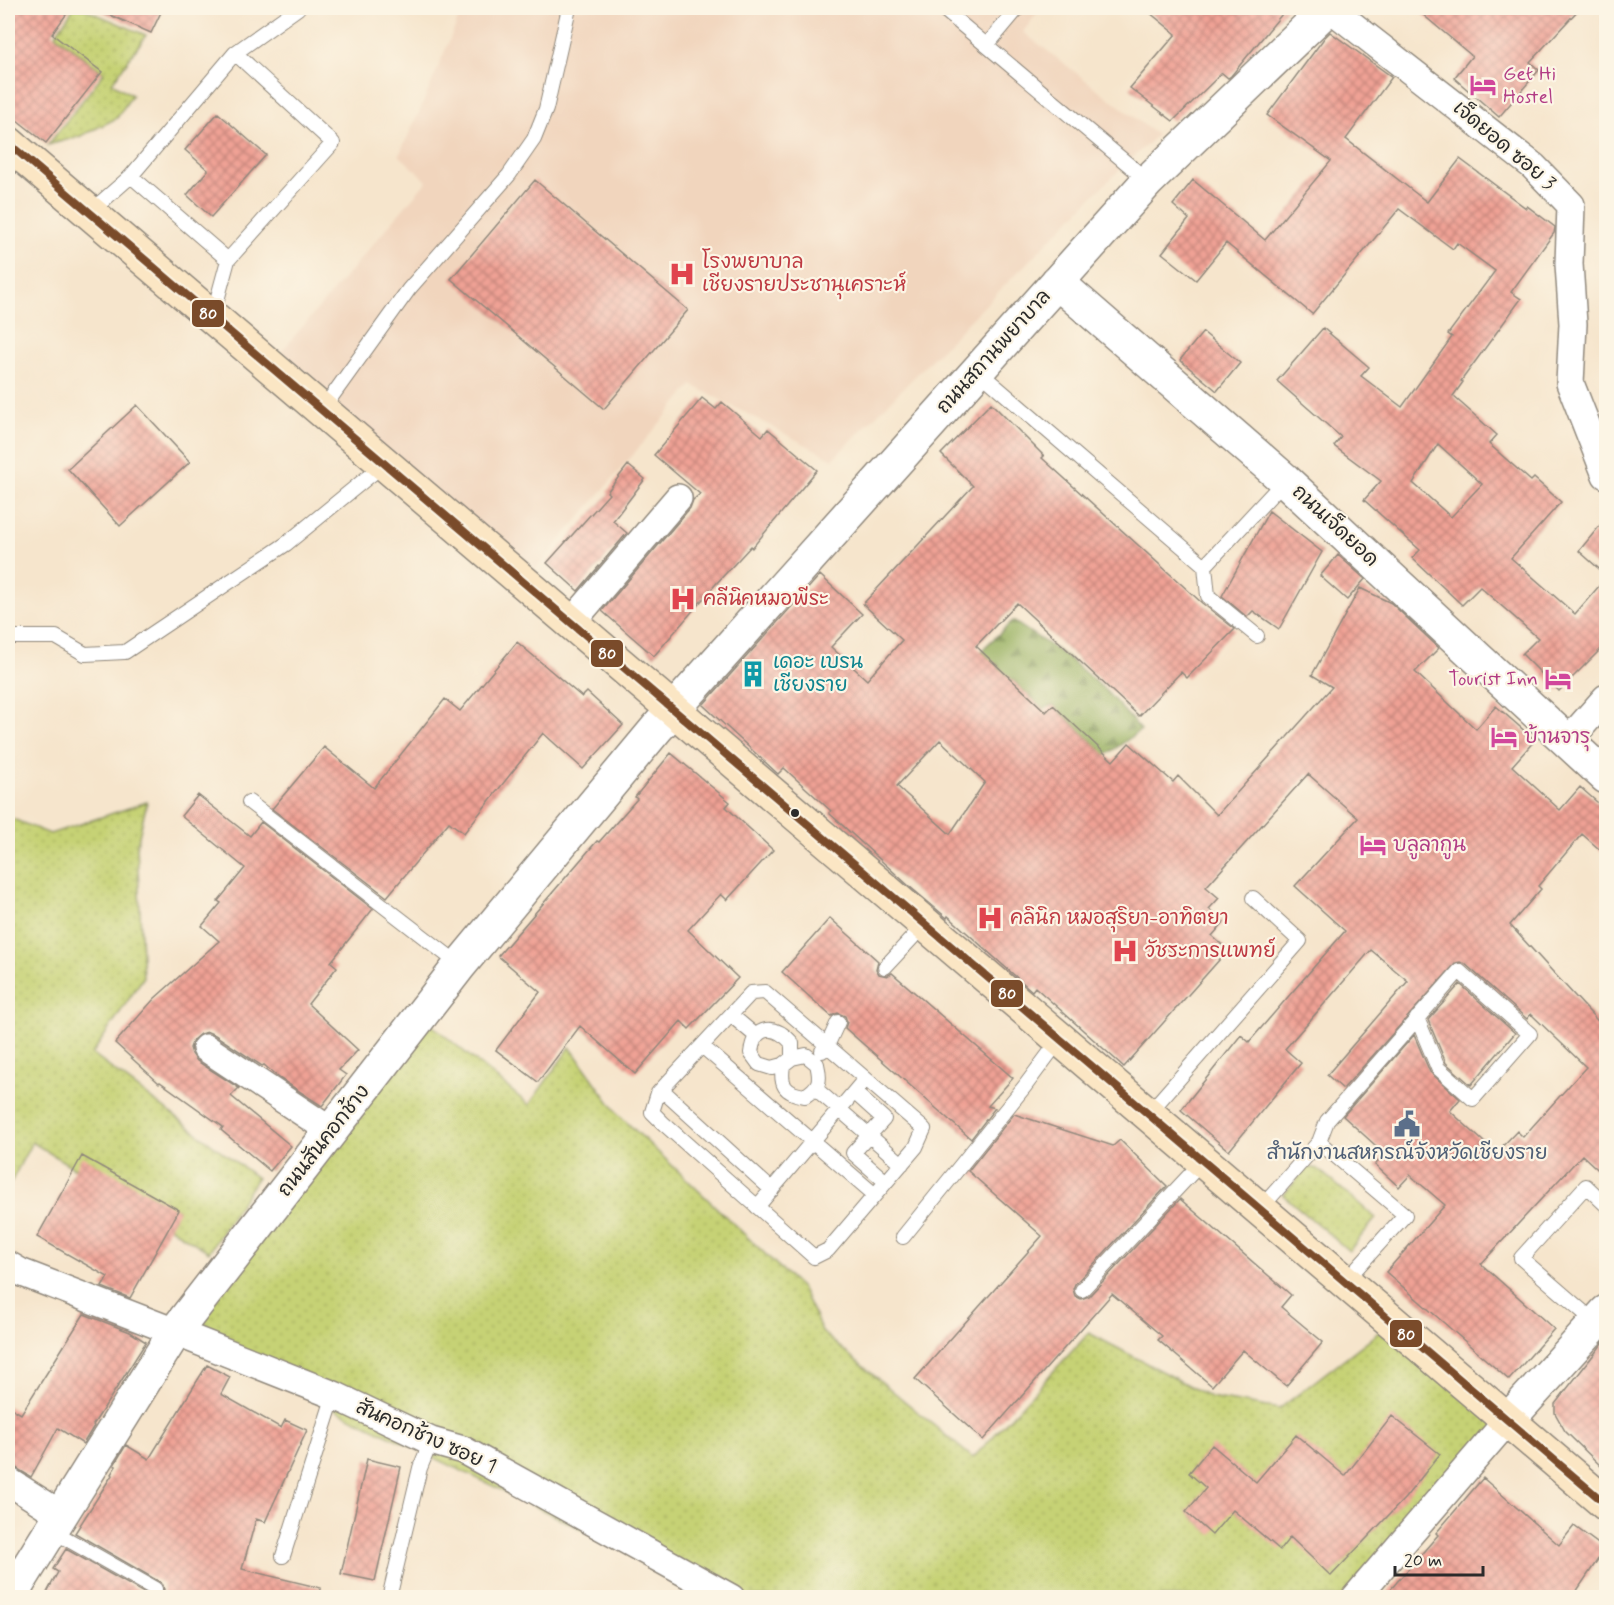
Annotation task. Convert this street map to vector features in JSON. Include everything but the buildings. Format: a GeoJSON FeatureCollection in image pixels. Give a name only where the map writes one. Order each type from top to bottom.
{"type":"FeatureCollection","features":[{"type":"Feature","properties":{"kind":"main road"},"geometry":{"type":"LineString","coordinates":[[8,143],[1606,1504]]}},
{"type":"Feature","properties":{"kind":"street","name":"ถนนสถานพยาบาล"},"geometry":{"type":"LineString","coordinates":[[674,710],[1148,181],[1329,8]]}},
{"type":"Feature","properties":{"kind":"street","name":"เจ็ดยอด ซอย 3"},"geometry":{"type":"LineString","coordinates":[[1329,8],[1533,166],[1571,205],[1569,264],[1573,324],[1570,383],[1606,475]]}},
{"type":"Feature","properties":{"kind":"street","name":"ถนนเจ็ดยอด"},"geometry":{"type":"LineString","coordinates":[[1057,282],[1286,480],[1606,777]]}},
{"type":"Feature","properties":{"kind":"street"},"geometry":{"type":"LineString","coordinates":[[571,623],[678,498]]}},
{"type":"Feature","properties":{"kind":"street"},"geometry":{"type":"LineString","coordinates":[[1568,741],[1606,698]]}},
{"type":"Feature","properties":{"kind":"street","name":"ถนนสันคอกช้าง"},"geometry":{"type":"LineString","coordinates":[[9,1598],[176,1332],[460,965],[674,710]]}},
{"type":"Feature","properties":{"kind":"street"},"geometry":{"type":"LineString","coordinates":[[206,1048],[332,1131]]}},
{"type":"Feature","properties":{"kind":"street","name":"สันคอกช้าง ซอย 1"},"geometry":{"type":"LineString","coordinates":[[8,1264],[20,1272],[334,1395],[431,1441],[463,1450],[731,1598]]}},
{"type":"Feature","properties":{"kind":"street"},"geometry":{"type":"LineString","coordinates":[[1355,1598],[1508,1420],[1601,1318]]}},
{"type":"Feature","properties":{"kind":"street"},"geometry":{"type":"LineString","coordinates":[[8,1482],[56,1522]]}},
{"type":"Feature","properties":{"kind":"lane"},"geometry":{"type":"LineString","coordinates":[[89,213],[131,176],[235,53],[298,8]]}},
{"type":"Feature","properties":{"kind":"lane"},"geometry":{"type":"LineString","coordinates":[[322,411],[409,289],[509,175],[534,139],[546,109],[569,8]]}},
{"type":"Feature","properties":{"kind":"lane"},"geometry":{"type":"LineString","coordinates":[[942,8],[1148,181]]}},
{"type":"Feature","properties":{"kind":"lane"},"geometry":{"type":"LineString","coordinates":[[987,45],[1018,8]]}},
{"type":"Feature","properties":{"kind":"lane"},"geometry":{"type":"LineString","coordinates":[[213,318],[228,260],[333,143],[235,53]]}},
{"type":"Feature","properties":{"kind":"lane"},"geometry":{"type":"LineString","coordinates":[[131,176],[228,260]]}},
{"type":"Feature","properties":{"kind":"lane"},"geometry":{"type":"LineString","coordinates":[[978,371],[1205,566],[1208,596],[1257,636]]}},
{"type":"Feature","properties":{"kind":"lane"},"geometry":{"type":"LineString","coordinates":[[10,637],[56,637],[85,654],[125,652],[286,544],[384,464]]}},
{"type":"Feature","properties":{"kind":"lane"},"geometry":{"type":"LineString","coordinates":[[1205,566],[1286,480]]}},
{"type":"Feature","properties":{"kind":"lane"},"geometry":{"type":"LineString","coordinates":[[249,802],[460,965]]}},
{"type":"Feature","properties":{"kind":"lane"},"geometry":{"type":"LineString","coordinates":[[1148,1114],[1300,941],[1253,898]]}},
{"type":"Feature","properties":{"kind":"lane"},"geometry":{"type":"LineString","coordinates":[[885,967],[926,924]]}},
{"type":"Feature","properties":{"kind":"lane"},"geometry":{"type":"LineString","coordinates":[[1260,1209],[1319,1142],[1327,1121],[1417,1018],[1459,970],[1530,1034],[1473,1099],[1438,1068],[1417,1018]]}},
{"type":"Feature","properties":{"kind":"lane"},"geometry":{"type":"LineString","coordinates":[[765,992],[796,1019],[924,1129],[916,1147],[902,1164],[828,1250],[814,1257],[652,1112],[658,1094],[751,993],[765,992]]}},
{"type":"Feature","properties":{"kind":"lane"},"geometry":{"type":"LineString","coordinates":[[731,1015],[756,1036]]}},
{"type":"Feature","properties":{"kind":"lane"},"geometry":{"type":"LineString","coordinates":[[784,1034],[796,1019]]}},
{"type":"Feature","properties":{"kind":"lane"},"geometry":{"type":"LineString","coordinates":[[813,1061],[827,1046],[838,1022]]}},
{"type":"Feature","properties":{"kind":"lane"},"geometry":{"type":"LineString","coordinates":[[756,1036],[752,1041],[751,1053],[759,1064],[772,1068],[788,1061],[806,1056],[817,1064],[820,1078],[816,1089],[805,1096],[794,1094],[784,1086],[781,1078],[788,1061],[792,1043],[784,1034],[771,1029],[756,1036]]}},
{"type":"Feature","properties":{"kind":"lane"},"geometry":{"type":"LineString","coordinates":[[903,1236],[1025,1086],[1060,1039]]}},
{"type":"Feature","properties":{"kind":"lane"},"geometry":{"type":"LineString","coordinates":[[702,1046],[875,1195]]}},
{"type":"Feature","properties":{"kind":"lane"},"geometry":{"type":"LineString","coordinates":[[743,1081],[759,1064]]}},
{"type":"Feature","properties":{"kind":"lane"},"geometry":{"type":"LineString","coordinates":[[757,1207],[865,1079]]}},
{"type":"Feature","properties":{"kind":"lane"},"geometry":{"type":"LineString","coordinates":[[772,1106],[787,1089]]}},
{"type":"Feature","properties":{"kind":"lane"},"geometry":{"type":"LineString","coordinates":[[816,1089],[902,1164]]}},
{"type":"Feature","properties":{"kind":"lane"},"geometry":{"type":"LineString","coordinates":[[662,1090],[772,1190]]}},
{"type":"Feature","properties":{"kind":"lane"},"geometry":{"type":"LineString","coordinates":[[854,1092],[884,1119],[854,1153],[886,1182]]}},
{"type":"Feature","properties":{"kind":"lane"},"geometry":{"type":"LineString","coordinates":[[1319,1142],[1405,1215],[1345,1281]]}},
{"type":"Feature","properties":{"kind":"lane"},"geometry":{"type":"LineString","coordinates":[[1082,1290],[1203,1161]]}},
{"type":"Feature","properties":{"kind":"lane"},"geometry":{"type":"LineString","coordinates":[[1601,1318],[1521,1258],[1586,1186],[1606,1205]]}},
{"type":"Feature","properties":{"kind":"lane"},"geometry":{"type":"LineString","coordinates":[[283,1556],[334,1395]]}},
{"type":"Feature","properties":{"kind":"lane"},"geometry":{"type":"LineString","coordinates":[[389,1598],[420,1468],[431,1441]]}},
{"type":"Feature","properties":{"kind":"lane"},"geometry":{"type":"LineString","coordinates":[[56,1522],[155,1588]]}},
{"type":"Feature","properties":{"kind":"shaded area","name":"โรงพยาบาล เชียงรายประชานุเคราะห์"},"geometry":{"type":"Polygon","coordinates":[[[463,8],[1041,8],[1023,32],[1157,135],[1107,182],[833,459],[692,385],[524,583],[269,366],[427,181],[399,155],[463,8]]]}},
{"type":"Feature","properties":{"kind":"green space"},"geometry":{"type":"Polygon","coordinates":[[[74,8],[82,8],[146,35],[112,83],[132,95],[117,118],[81,136],[48,145],[104,73],[55,35],[74,8]]]}},
{"type":"Feature","properties":{"kind":"green space"},"geometry":{"type":"Polygon","coordinates":[[[1013,621],[1067,657],[1105,690],[1141,730],[1106,755],[1053,705],[1043,709],[982,652],[1013,621]]]}},
{"type":"Feature","properties":{"kind":"green space"},"geometry":{"type":"Polygon","coordinates":[[[147,802],[137,845],[143,978],[92,1054],[257,1178],[209,1252],[32,1142],[8,1188],[8,817],[50,834],[147,802]]]}},
{"type":"Feature","properties":{"kind":"green space"},"geometry":{"type":"Polygon","coordinates":[[[421,1016],[529,1105],[570,1047],[618,1114],[802,1289],[823,1333],[973,1458],[1089,1333],[1210,1397],[1279,1409],[1392,1322],[1508,1420],[1364,1597],[722,1597],[175,1332],[421,1016]]]}},
{"type":"Feature","properties":{"kind":"green space"},"geometry":{"type":"Polygon","coordinates":[[[1307,1167],[1318,1169],[1376,1218],[1349,1251],[1283,1195],[1307,1167]]]}},
{"type":"Feature","properties":{"kind":"transit line","name":"80"},"geometry":{"type":"LineString","coordinates":[[8,143],[1606,1504]]}},
{"type":"Feature","properties":{"kind":"place","name":"Get Hi Hostel"},"geometry":{"type":"Point","coordinates":[1483,85]}},
{"type":"Feature","properties":{"kind":"place","name":"โรงพยาบาล เชียงรายประชานุเคราะห์"},"geometry":{"type":"Point","coordinates":[682,274]}},
{"type":"Feature","properties":{"kind":"place","name":"คลีนิคหมอพีระ"},"geometry":{"type":"Point","coordinates":[683,599]}},
{"type":"Feature","properties":{"kind":"place","name":"เดอะ เบรน เชียงราย"},"geometry":{"type":"Point","coordinates":[753,674]}},
{"type":"Feature","properties":{"kind":"place","name":"Tourist Inn"},"geometry":{"type":"Point","coordinates":[1558,679]}},
{"type":"Feature","properties":{"kind":"place","name":"บ้านจารุ"},"geometry":{"type":"Point","coordinates":[1504,737]}},
{"type":"Feature","properties":{"kind":"place","name":"บลูลากูน"},"geometry":{"type":"Point","coordinates":[1373,845]}},
{"type":"Feature","properties":{"kind":"place","name":"คลินิก หมอสุริยา-อาทิตยา"},"geometry":{"type":"Point","coordinates":[990,918]}},
{"type":"Feature","properties":{"kind":"place","name":"วัชระการแพทย์"},"geometry":{"type":"Point","coordinates":[1125,951]}},
{"type":"Feature","properties":{"kind":"place","name":"สำนักงานสหกรณ์จังหวัดเชียงราย"},"geometry":{"type":"Point","coordinates":[1407,1124]}}]}
